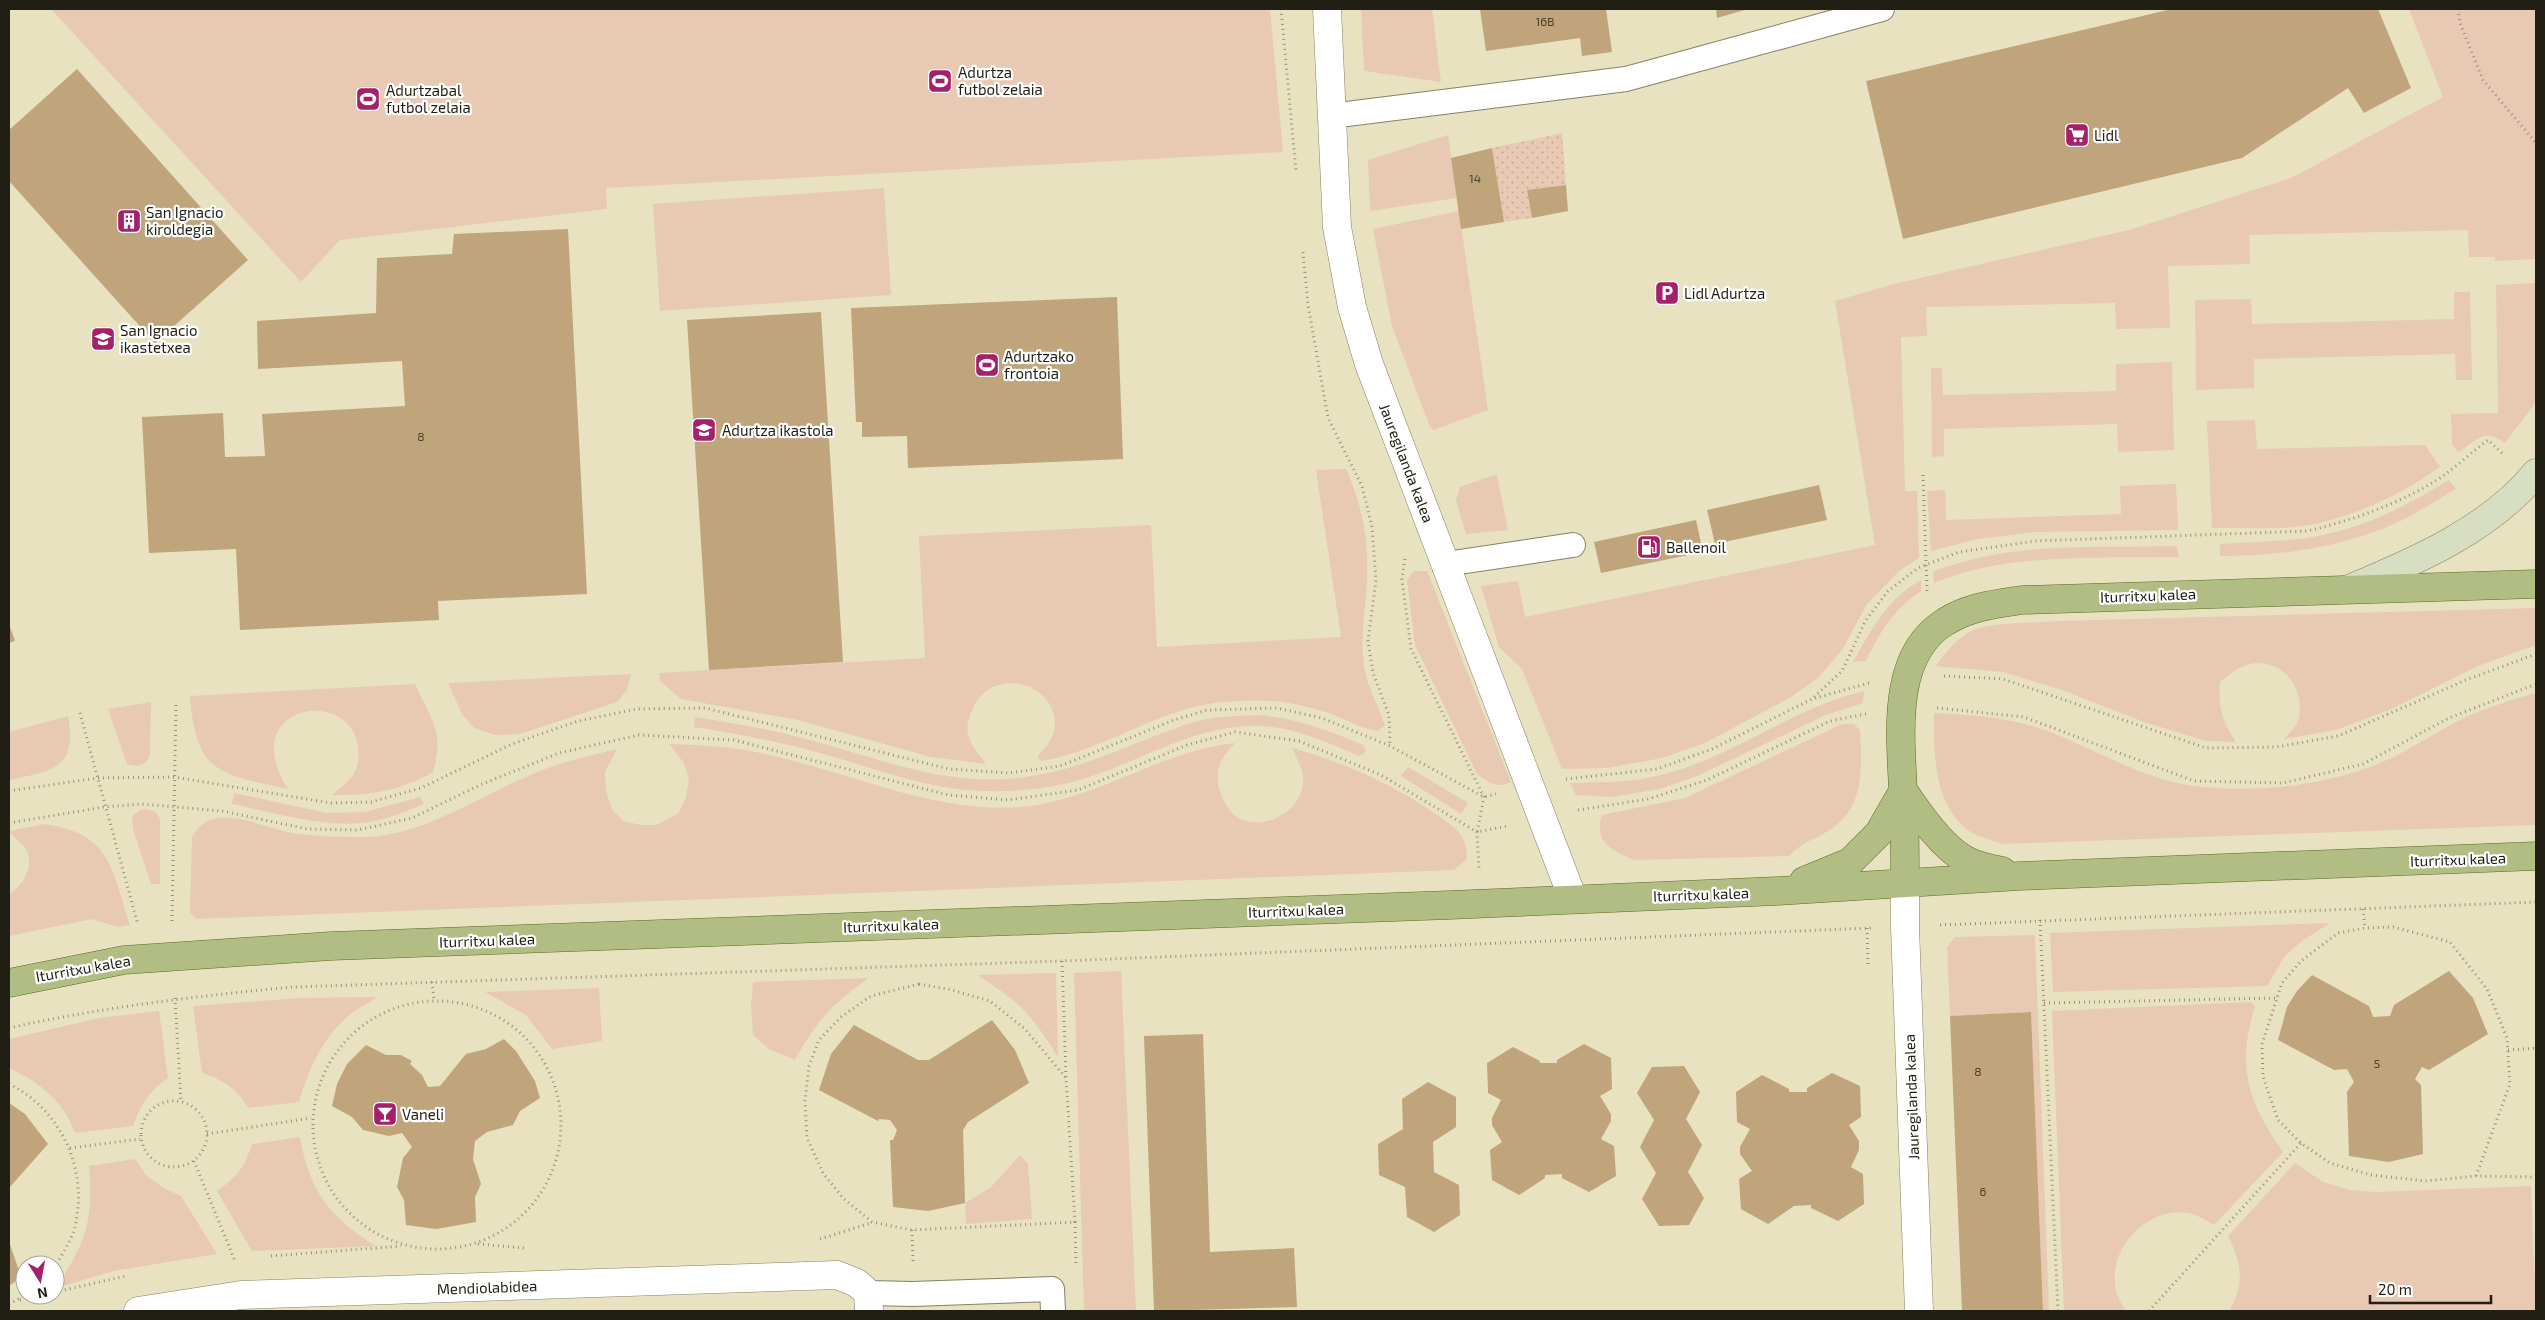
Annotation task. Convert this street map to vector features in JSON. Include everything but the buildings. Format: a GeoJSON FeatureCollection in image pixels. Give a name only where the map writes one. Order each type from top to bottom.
{"type":"FeatureCollection","features":[{"type":"Feature","properties":{"kind":"main road"},"geometry":{"type":"LineString","coordinates":[[2349,589],[2410,563],[2458,536],[2495,513],[2532,478]]}},
{"type":"Feature","properties":{"kind":"main road","name":"Iturritxu kalea"},"geometry":{"type":"LineString","coordinates":[[1905,882],[1900,708],[1917,652],[1926,640],[1944,623],[1961,613],[1989,605],[2022,600],[2536,584]]}},
{"type":"Feature","properties":{"kind":"main road","name":"Iturritxu kalea"},"geometry":{"type":"LineString","coordinates":[[1903,790],[1920,817],[1945,843],[1970,863],[2019,876]]}},
{"type":"Feature","properties":{"kind":"main road","name":"Iturritxu kalea"},"geometry":{"type":"LineString","coordinates":[[1776,891],[1850,862],[1879,833],[1903,790]]}},
{"type":"Feature","properties":{"kind":"main road","name":"Iturritxu kalea"},"geometry":{"type":"LineString","coordinates":[[9,983],[124,960],[331,946],[1776,891],[2019,876],[2536,856]]}},
{"type":"Feature","properties":{"kind":"street","name":"Jauregilanda kalea"},"geometry":{"type":"LineString","coordinates":[[1327,9],[1337,227],[1352,307],[1369,364],[1573,899]]}},
{"type":"Feature","properties":{"kind":"street","name":"Jauregilanda kalea"},"geometry":{"type":"LineString","coordinates":[[1905,882],[1919,1311]]}},
{"type":"Feature","properties":{"kind":"street","name":"Mendiolabidea"},"geometry":{"type":"LineString","coordinates":[[138,1311],[241,1295],[837,1275],[857,1283],[868,1302]]}},
{"type":"Feature","properties":{"kind":"lane"},"geometry":{"type":"LineString","coordinates":[[1331,116],[1626,79],[1882,9]]}},
{"type":"Feature","properties":{"kind":"lane"},"geometry":{"type":"LineString","coordinates":[[1446,564],[1573,544]]}},
{"type":"Feature","properties":{"kind":"lane"},"geometry":{"type":"LineString","coordinates":[[868,1302],[913,1294],[1052,1289],[1053,1311]]}},
{"type":"Feature","properties":{"kind":"path"},"geometry":{"type":"LineString","coordinates":[[1281,9],[1297,178]]}},
{"type":"Feature","properties":{"kind":"path"},"geometry":{"type":"LineString","coordinates":[[2458,9],[2460,23],[2482,80],[2536,143]]}},
{"type":"Feature","properties":{"kind":"path"},"geometry":{"type":"LineString","coordinates":[[1303,246],[1308,305],[1328,418],[1362,486],[1372,527],[1376,580],[1368,641],[1373,673],[1389,714],[1390,746]]}},
{"type":"Feature","properties":{"kind":"path"},"geometry":{"type":"LineString","coordinates":[[1812,699],[1842,671],[1866,620],[1888,591],[1918,568],[1959,552],[2034,541],[2307,531],[2349,521],[2400,499],[2443,475],[2488,440],[2532,478]]}},
{"type":"Feature","properties":{"kind":"path"},"geometry":{"type":"LineString","coordinates":[[1923,475],[1927,600]]}},
{"type":"Feature","properties":{"kind":"path"},"geometry":{"type":"LineString","coordinates":[[9,790],[97,778],[174,777],[330,802],[371,802],[421,788],[512,744],[578,721],[637,709],[704,708],[949,769],[1008,773],[1060,766],[1174,720],[1208,710],[1277,708],[1322,718],[1390,746],[1484,798],[1529,784],[1657,769],[1712,749],[1812,699],[1856,685],[1909,675],[2004,678],[2206,748],[2276,747],[2338,736],[2466,680],[2536,654]]}},
{"type":"Feature","properties":{"kind":"path"},"geometry":{"type":"LineString","coordinates":[[1570,811],[1656,796],[1707,780],[1830,721],[1900,708],[1939,708],[2024,716],[2194,781],[2283,783],[2363,764],[2449,718],[2536,684]]}},
{"type":"Feature","properties":{"kind":"path"},"geometry":{"type":"LineString","coordinates":[[176,704],[173,956],[181,1102]]}},
{"type":"Feature","properties":{"kind":"path"},"geometry":{"type":"LineString","coordinates":[[80,714],[138,928]]}},
{"type":"Feature","properties":{"kind":"path"},"geometry":{"type":"LineString","coordinates":[[9,823],[104,807],[141,804],[174,805],[222,811],[307,829],[358,830],[412,818],[480,785],[559,753],[639,735],[734,740],[948,795],[1008,800],[1078,790],[1187,745],[1235,732],[1299,741],[1381,775],[1477,832]]}},
{"type":"Feature","properties":{"kind":"path"},"geometry":{"type":"LineString","coordinates":[[9,1028],[86,1011],[175,998],[294,988],[1062,961],[2040,920],[2536,902]]}},
{"type":"Feature","properties":{"kind":"path"},"geometry":{"type":"LineString","coordinates":[[2363,909],[2365,928]]}},
{"type":"Feature","properties":{"kind":"path"},"geometry":{"type":"LineString","coordinates":[[2040,920],[2058,1311]]}},
{"type":"Feature","properties":{"kind":"path"},"geometry":{"type":"LineString","coordinates":[[2476,1176],[2510,1084],[2507,1038],[2487,989],[2450,942],[2394,926],[2365,928],[2338,933],[2301,961],[2282,983],[2276,998],[2262,1044],[2263,1077],[2278,1120],[2301,1143],[2330,1163],[2371,1175],[2425,1181],[2476,1176],[2536,1177]]}},
{"type":"Feature","properties":{"kind":"path"},"geometry":{"type":"LineString","coordinates":[[1062,961],[1066,1078],[1075,1222],[912,1230],[872,1222],[843,1198],[823,1173],[807,1138],[805,1101],[809,1066],[819,1040],[841,1017],[871,996],[919,984],[952,990],[990,1001],[1025,1028],[1066,1078]]}},
{"type":"Feature","properties":{"kind":"path"},"geometry":{"type":"LineString","coordinates":[[432,982],[434,1000]]}},
{"type":"Feature","properties":{"kind":"path"},"geometry":{"type":"LineString","coordinates":[[2044,1003],[2276,998]]}},
{"type":"Feature","properties":{"kind":"path"},"geometry":{"type":"LineString","coordinates":[[434,1000],[484,1008],[527,1036],[555,1079],[563,1129],[552,1178],[522,1219],[478,1244],[402,1246],[364,1228],[334,1198],[316,1160],[311,1118],[319,1082],[332,1057],[337,1049],[364,1023],[397,1007],[434,1000]]}},
{"type":"Feature","properties":{"kind":"path"},"geometry":{"type":"LineString","coordinates":[[2508,1050],[2536,1048]]}},
{"type":"Feature","properties":{"kind":"path"},"geometry":{"type":"LineString","coordinates":[[9,1084],[25,1092],[51,1116],[70,1148],[79,1190],[73,1233],[61,1255]]}},
{"type":"Feature","properties":{"kind":"path"},"geometry":{"type":"LineString","coordinates":[[181,1102],[189,1104],[202,1117],[207,1134],[202,1154],[194,1161],[176,1168],[156,1163],[143,1148],[140,1128],[151,1110],[160,1104],[181,1102]]}},
{"type":"Feature","properties":{"kind":"path"},"geometry":{"type":"LineString","coordinates":[[207,1134],[311,1118]]}},
{"type":"Feature","properties":{"kind":"path"},"geometry":{"type":"LineString","coordinates":[[70,1148],[140,1138]]}},
{"type":"Feature","properties":{"kind":"path"},"geometry":{"type":"LineString","coordinates":[[2150,1311],[2301,1143]]}},
{"type":"Feature","properties":{"kind":"path"},"geometry":{"type":"LineString","coordinates":[[194,1161],[234,1259],[241,1295]]}},
{"type":"Feature","properties":{"kind":"shaded area"},"geometry":{"type":"Polygon","coordinates":[[[51,9],[1270,9],[1283,152],[606,188],[607,209],[340,240],[301,282],[51,9]]]}},
{"type":"Feature","properties":{"kind":"shaded area"},"geometry":{"type":"Polygon","coordinates":[[[1361,9],[1432,9],[1441,82],[1364,71],[1361,9]]]}},
{"type":"Feature","properties":{"kind":"shaded area"},"geometry":{"type":"Polygon","coordinates":[[[2409,9],[2536,9],[2536,259],[2495,261],[2495,257],[2469,257],[2468,230],[2249,235],[2250,264],[2168,266],[2170,328],[2116,329],[2115,303],[1926,307],[1927,336],[1901,337],[1905,491],[1917,491],[1919,558],[1899,571],[1867,604],[1842,650],[1818,678],[1791,697],[1705,743],[1662,758],[1607,768],[1562,769],[1522,669],[1499,647],[1481,586],[1518,581],[1525,617],[1875,545],[1835,301],[1894,284],[2129,230],[2291,178],[2443,97],[2409,9]]]}},
{"type":"Feature","properties":{"kind":"shaded area"},"geometry":{"type":"Polygon","coordinates":[[[1562,133],[1566,185],[1527,190],[1532,218],[1504,222],[1492,148],[1562,133]]]}},
{"type":"Feature","properties":{"kind":"shaded area"},"geometry":{"type":"Polygon","coordinates":[[[1448,135],[1457,198],[1370,211],[1368,160],[1448,135]]]}},
{"type":"Feature","properties":{"kind":"shaded area"},"geometry":{"type":"Polygon","coordinates":[[[884,188],[891,295],[660,311],[653,204],[884,188]]]}},
{"type":"Feature","properties":{"kind":"shaded area"},"geometry":{"type":"Polygon","coordinates":[[[1459,211],[1488,410],[1434,430],[1430,427],[1392,326],[1373,229],[1459,211]]]}},
{"type":"Feature","properties":{"kind":"shaded area"},"geometry":{"type":"Polygon","coordinates":[[[2536,283],[2536,402],[2505,443],[2492,436],[2486,436],[2476,439],[2459,452],[2452,445],[2451,414],[2498,413],[2496,285],[2536,283]]]}},
{"type":"Feature","properties":{"kind":"shaded area"},"geometry":{"type":"Polygon","coordinates":[[[2454,292],[2470,292],[2472,380],[2456,380],[2455,354],[2254,359],[2254,388],[2196,390],[2195,300],[2251,299],[2252,324],[2454,319],[2454,292]]]}},
{"type":"Feature","properties":{"kind":"shaded area"},"geometry":{"type":"Polygon","coordinates":[[[2172,362],[2174,450],[2118,452],[2117,424],[1944,429],[1944,456],[1932,457],[1931,368],[1942,368],[1943,395],[2116,391],[2116,364],[2172,362]]]}},
{"type":"Feature","properties":{"kind":"shaded area"},"geometry":{"type":"Polygon","coordinates":[[[2255,420],[2257,449],[2425,445],[2440,467],[2382,501],[2335,519],[2293,527],[2212,528],[2207,421],[2255,420]]]}},
{"type":"Feature","properties":{"kind":"shaded area"},"geometry":{"type":"Polygon","coordinates":[[[1346,469],[1360,509],[1367,551],[1363,651],[1368,681],[1385,725],[1378,731],[1362,727],[1320,710],[1295,704],[1259,700],[1224,702],[1201,705],[1180,711],[1094,746],[1041,761],[1037,757],[1049,742],[1055,729],[1052,709],[1044,697],[1033,689],[1020,684],[1006,684],[993,687],[981,695],[968,721],[967,731],[969,738],[986,764],[931,757],[798,720],[681,699],[660,681],[659,673],[925,658],[919,536],[1151,525],[1157,647],[1341,637],[1316,470],[1346,469]]]}},
{"type":"Feature","properties":{"kind":"shaded area"},"geometry":{"type":"Polygon","coordinates":[[[1497,474],[1508,530],[1466,534],[1456,500],[1460,487],[1497,474]]]}},
{"type":"Feature","properties":{"kind":"shaded area"},"geometry":{"type":"Polygon","coordinates":[[[2449,480],[2456,489],[2404,519],[2375,532],[2310,549],[2243,556],[2220,556],[2220,544],[2297,539],[2323,535],[2356,526],[2404,506],[2449,480]]]}},
{"type":"Feature","properties":{"kind":"shaded area"},"geometry":{"type":"Polygon","coordinates":[[[2176,484],[2178,530],[2036,532],[1978,539],[1931,551],[1927,491],[1945,490],[1946,520],[2121,514],[2120,486],[2176,484]]]}},
{"type":"Feature","properties":{"kind":"shaded area"},"geometry":{"type":"Polygon","coordinates":[[[2177,546],[2179,557],[2054,559],[2022,562],[1962,573],[1934,583],[1933,572],[1962,562],[1992,555],[2053,548],[2177,546]]]}},
{"type":"Feature","properties":{"kind":"shaded area"},"geometry":{"type":"Polygon","coordinates":[[[1414,571],[1427,571],[1511,782],[1497,785],[1477,774],[1415,645],[1407,580],[1414,571]]]}},
{"type":"Feature","properties":{"kind":"shaded area"},"geometry":{"type":"Polygon","coordinates":[[[1921,580],[1921,591],[1895,613],[1866,661],[1853,662],[1873,627],[1889,606],[1921,580]]]}},
{"type":"Feature","properties":{"kind":"shaded area"},"geometry":{"type":"Polygon","coordinates":[[[2536,608],[2536,645],[2478,666],[2389,710],[2336,730],[2284,739],[2298,721],[2300,711],[2297,691],[2286,674],[2269,664],[2253,663],[2247,665],[2233,672],[2220,682],[2222,714],[2227,728],[2236,742],[2206,741],[2144,722],[2062,690],[2003,672],[1936,666],[1951,647],[1966,634],[1980,628],[2002,624],[2536,608]]]}},
{"type":"Feature","properties":{"kind":"shaded area"},"geometry":{"type":"Polygon","coordinates":[[[631,674],[627,690],[617,702],[520,734],[495,735],[474,728],[462,714],[448,683],[631,674]]]}},
{"type":"Feature","properties":{"kind":"shaded area"},"geometry":{"type":"Polygon","coordinates":[[[415,684],[431,717],[437,736],[438,746],[433,772],[396,788],[359,794],[332,795],[353,774],[359,754],[358,745],[350,726],[335,715],[317,711],[299,713],[284,723],[275,739],[275,761],[288,789],[228,774],[215,766],[205,756],[198,741],[193,722],[190,696],[415,684]]]}},
{"type":"Feature","properties":{"kind":"shaded area"},"geometry":{"type":"Polygon","coordinates":[[[1864,691],[1863,703],[1826,715],[1697,776],[1660,789],[1612,797],[1576,795],[1570,783],[1615,782],[1638,779],[1661,775],[1687,767],[1713,757],[1812,709],[1864,691]]]}},
{"type":"Feature","properties":{"kind":"shaded area"},"geometry":{"type":"Polygon","coordinates":[[[2536,693],[2536,825],[2002,844],[1969,831],[1957,820],[1948,807],[1938,777],[1934,745],[1934,713],[1994,718],[2024,724],[2053,733],[2122,764],[2176,783],[2237,789],[2282,787],[2325,780],[2367,768],[2393,757],[2468,716],[2536,693]]]}},
{"type":"Feature","properties":{"kind":"shaded area"},"geometry":{"type":"Polygon","coordinates":[[[151,702],[150,756],[140,765],[127,764],[108,709],[151,702]]]}},
{"type":"Feature","properties":{"kind":"shaded area"},"geometry":{"type":"Polygon","coordinates":[[[1261,715],[1301,722],[1326,730],[1363,745],[1366,752],[1359,756],[1310,736],[1284,729],[1258,726],[1236,727],[1192,737],[1110,770],[1076,781],[1038,789],[985,791],[962,790],[918,782],[795,746],[694,727],[695,717],[792,735],[930,773],[980,779],[1006,779],[1032,776],[1078,765],[1190,723],[1207,719],[1261,715]]]}},
{"type":"Feature","properties":{"kind":"shaded area"},"geometry":{"type":"Polygon","coordinates":[[[68,716],[70,734],[69,747],[65,757],[49,770],[9,780],[9,732],[68,716]]]}},
{"type":"Feature","properties":{"kind":"shaded area"},"geometry":{"type":"Polygon","coordinates":[[[1842,724],[1854,724],[1860,730],[1861,773],[1855,799],[1849,811],[1840,822],[1802,845],[1789,856],[1634,860],[1618,853],[1602,839],[1600,824],[1602,815],[1685,798],[1842,724]]]}},
{"type":"Feature","properties":{"kind":"shaded area"},"geometry":{"type":"Polygon","coordinates":[[[1235,743],[1222,759],[1218,771],[1218,782],[1227,807],[1241,819],[1265,822],[1277,818],[1288,811],[1296,802],[1302,790],[1303,777],[1292,748],[1331,760],[1369,776],[1406,795],[1458,831],[1463,838],[1467,859],[1454,870],[196,919],[190,913],[192,837],[209,820],[218,818],[236,819],[292,833],[311,835],[368,837],[391,834],[437,820],[548,768],[617,749],[605,772],[606,791],[612,809],[623,821],[641,825],[656,825],[678,814],[686,797],[689,779],[684,763],[669,744],[720,747],[757,752],[926,798],[989,808],[1021,807],[1049,803],[1102,786],[1181,755],[1235,743]]]}},
{"type":"Feature","properties":{"kind":"shaded area"},"geometry":{"type":"Polygon","coordinates":[[[1408,767],[1468,803],[1461,814],[1401,776],[1408,767]]]}},
{"type":"Feature","properties":{"kind":"shaded area"},"geometry":{"type":"Polygon","coordinates":[[[234,793],[327,813],[365,812],[420,797],[424,804],[376,821],[352,824],[300,819],[232,804],[234,793]]]}},
{"type":"Feature","properties":{"kind":"shaded area"},"geometry":{"type":"Polygon","coordinates":[[[147,809],[156,812],[160,819],[160,884],[151,884],[133,829],[132,816],[140,810],[147,809]]]}},
{"type":"Feature","properties":{"kind":"shaded area"},"geometry":{"type":"Polygon","coordinates":[[[44,824],[66,829],[83,836],[96,845],[113,871],[130,925],[117,927],[92,919],[9,936],[9,894],[23,881],[29,862],[26,849],[9,831],[44,824]]]}},
{"type":"Feature","properties":{"kind":"shaded area"},"geometry":{"type":"Polygon","coordinates":[[[2330,923],[2302,941],[2285,956],[2267,986],[2053,992],[2050,933],[2330,923]]]}},
{"type":"Feature","properties":{"kind":"shaded area"},"geometry":{"type":"Polygon","coordinates":[[[2035,935],[2049,1311],[2043,1311],[2031,1012],[1950,1016],[1947,947],[1955,937],[2035,935]]]}},
{"type":"Feature","properties":{"kind":"shaded area"},"geometry":{"type":"Polygon","coordinates":[[[1121,971],[1136,1311],[1084,1311],[1074,973],[1121,971]]]}},
{"type":"Feature","properties":{"kind":"shaded area"},"geometry":{"type":"Polygon","coordinates":[[[1056,973],[1058,1057],[1024,1010],[1004,993],[977,975],[1056,973]]]}},
{"type":"Feature","properties":{"kind":"shaded area"},"geometry":{"type":"Polygon","coordinates":[[[869,978],[826,1014],[818,1023],[795,1060],[769,1049],[753,1035],[751,1006],[753,982],[869,978]]]}},
{"type":"Feature","properties":{"kind":"shaded area"},"geometry":{"type":"Polygon","coordinates":[[[599,988],[602,1041],[552,1049],[526,1015],[485,992],[599,988]]]}},
{"type":"Feature","properties":{"kind":"shaded area"},"geometry":{"type":"Polygon","coordinates":[[[378,997],[356,1010],[329,1037],[316,1057],[299,1102],[248,1108],[239,1095],[229,1086],[202,1073],[193,1006],[301,998],[378,997]]]}},
{"type":"Feature","properties":{"kind":"shaded area"},"geometry":{"type":"Polygon","coordinates":[[[2251,1002],[2255,1007],[2246,1048],[2246,1066],[2249,1083],[2261,1117],[2283,1152],[2214,1225],[2189,1213],[2173,1213],[2158,1217],[2144,1224],[2132,1235],[2123,1248],[2117,1262],[2115,1278],[2117,1294],[2126,1311],[2064,1311],[2052,1011],[2251,1002]]]}},
{"type":"Feature","properties":{"kind":"shaded area"},"geometry":{"type":"Polygon","coordinates":[[[159,1011],[168,1078],[155,1088],[146,1099],[133,1126],[75,1133],[64,1111],[49,1094],[40,1086],[9,1068],[9,1039],[99,1018],[159,1011]]]}},
{"type":"Feature","properties":{"kind":"shaded area"},"geometry":{"type":"Polygon","coordinates":[[[300,1137],[309,1173],[324,1201],[346,1224],[375,1246],[252,1251],[217,1191],[239,1171],[252,1144],[300,1137]]]}},
{"type":"Feature","properties":{"kind":"shaded area"},"geometry":{"type":"Polygon","coordinates":[[[1020,1155],[1028,1164],[1032,1219],[966,1224],[965,1203],[991,1187],[1020,1155]]]}},
{"type":"Feature","properties":{"kind":"shaded area"},"geometry":{"type":"Polygon","coordinates":[[[135,1159],[146,1175],[162,1187],[181,1196],[217,1254],[113,1271],[65,1285],[65,1273],[77,1252],[87,1226],[90,1199],[89,1166],[135,1159]]]}},
{"type":"Feature","properties":{"kind":"shaded area"},"geometry":{"type":"Polygon","coordinates":[[[2295,1163],[2323,1182],[2350,1190],[2376,1192],[2531,1186],[2536,1311],[2229,1311],[2238,1292],[2240,1274],[2239,1264],[2228,1236],[2295,1163]]]}},
{"type":"Feature","properties":{"kind":"place","name":"Adurtza futbol zelaia"},"geometry":{"type":"Point","coordinates":[940,81]}},
{"type":"Feature","properties":{"kind":"place","name":"Adurtzabal futbol zelaia"},"geometry":{"type":"Point","coordinates":[368,99]}},
{"type":"Feature","properties":{"kind":"place","name":"Lidl"},"geometry":{"type":"Point","coordinates":[2077,135]}},
{"type":"Feature","properties":{"kind":"place","name":"San Ignacio kiroldegia"},"geometry":{"type":"Point","coordinates":[129,221]}},
{"type":"Feature","properties":{"kind":"place","name":"Lidl Adurtza"},"geometry":{"type":"Point","coordinates":[1667,293]}},
{"type":"Feature","properties":{"kind":"place","name":"San Ignacio ikastetxea"},"geometry":{"type":"Point","coordinates":[103,339]}},
{"type":"Feature","properties":{"kind":"place","name":"Adurtzako frontoia"},"geometry":{"type":"Point","coordinates":[987,365]}},
{"type":"Feature","properties":{"kind":"place","name":"Adurtza ikastola"},"geometry":{"type":"Point","coordinates":[704,430]}},
{"type":"Feature","properties":{"kind":"place","name":"Ballenoil"},"geometry":{"type":"Point","coordinates":[1649,547]}},
{"type":"Feature","properties":{"kind":"place","name":"Vaneli"},"geometry":{"type":"Point","coordinates":[385,1114]}}]}
